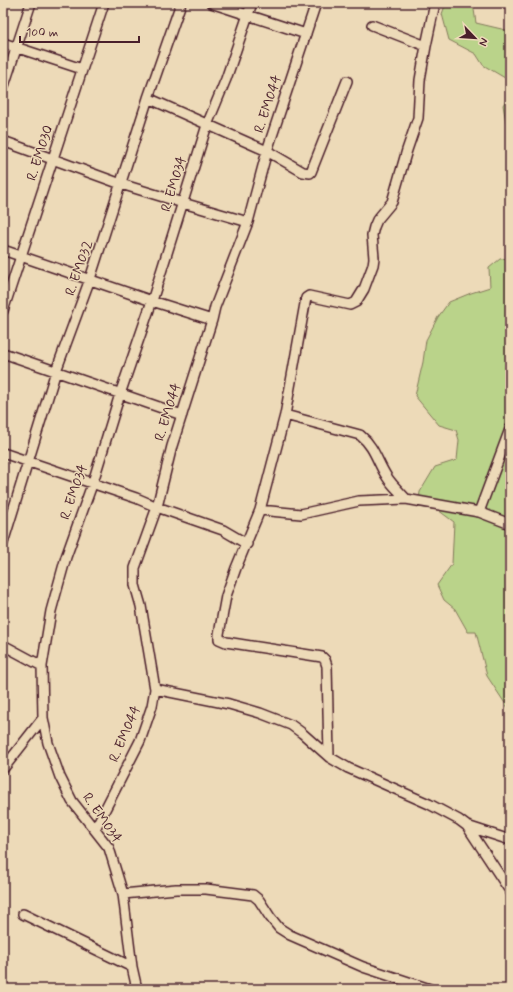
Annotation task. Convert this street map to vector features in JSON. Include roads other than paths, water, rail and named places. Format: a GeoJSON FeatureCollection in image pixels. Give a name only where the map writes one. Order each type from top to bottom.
{"type":"FeatureCollection","features":[{"type":"Feature","properties":{"kind":"street"},"geometry":{"type":"LineString","coordinates":[[3,89],[32,3]]}},
{"type":"Feature","properties":{"kind":"street","name":"R. EM030"},"geometry":{"type":"LineString","coordinates":[[3,311],[104,3]]}},
{"type":"Feature","properties":{"kind":"street","name":"R. EM032"},"geometry":{"type":"LineString","coordinates":[[3,543],[56,371],[90,279],[122,184],[148,98],[181,3]]}},
{"type":"Feature","properties":{"kind":"street"},"geometry":{"type":"LineString","coordinates":[[211,3],[306,34]]}},
{"type":"Feature","properties":{"kind":"street","name":"R. EM034"},"geometry":{"type":"LineString","coordinates":[[137,989],[132,967],[123,894],[109,848],[72,801],[60,777],[48,743],[43,718],[42,666],[51,611],[66,557],[93,482],[207,125],[221,91],[252,3]]}},
{"type":"Feature","properties":{"kind":"street","name":"R. EM044"},"geometry":{"type":"LineString","coordinates":[[95,829],[140,742],[150,714],[155,689],[141,606],[135,585],[135,568],[156,507],[172,446],[215,307],[248,222],[267,151],[316,3]]}},
{"type":"Feature","properties":{"kind":"street"},"geometry":{"type":"LineString","coordinates":[[329,757],[327,666],[325,660],[322,657],[226,642],[219,639],[219,634],[226,596],[260,510],[285,415],[306,298],[309,296],[350,305],[356,302],[364,289],[373,265],[374,258],[372,235],[374,227],[377,220],[392,202],[418,118],[420,80],[435,3]]}},
{"type":"Feature","properties":{"kind":"street"},"geometry":{"type":"LineString","coordinates":[[372,25],[426,46]]}},
{"type":"Feature","properties":{"kind":"street"},"geometry":{"type":"LineString","coordinates":[[3,43],[82,69]]}},
{"type":"Feature","properties":{"kind":"street"},"geometry":{"type":"LineString","coordinates":[[148,98],[267,151],[307,174],[311,172],[346,81]]}},
{"type":"Feature","properties":{"kind":"street"},"geometry":{"type":"LineString","coordinates":[[3,141],[122,184],[248,222]]}},
{"type":"Feature","properties":{"kind":"street"},"geometry":{"type":"LineString","coordinates":[[3,250],[22,255],[152,301],[212,320]]}},
{"type":"Feature","properties":{"kind":"street"},"geometry":{"type":"LineString","coordinates":[[3,352],[182,415]]}},
{"type":"Feature","properties":{"kind":"street"},"geometry":{"type":"LineString","coordinates":[[285,415],[360,434],[368,441],[374,450],[387,478],[406,499]]}},
{"type":"Feature","properties":{"kind":"street"},"geometry":{"type":"LineString","coordinates":[[479,512],[510,429]]}},
{"type":"Feature","properties":{"kind":"street"},"geometry":{"type":"LineString","coordinates":[[3,453],[93,482],[156,507],[223,530],[247,544]]}},
{"type":"Feature","properties":{"kind":"street"},"geometry":{"type":"LineString","coordinates":[[260,510],[301,514],[359,501],[406,499],[479,512],[510,524]]}},
{"type":"Feature","properties":{"kind":"street"},"geometry":{"type":"LineString","coordinates":[[3,645],[42,666]]}},
{"type":"Feature","properties":{"kind":"street"},"geometry":{"type":"LineString","coordinates":[[155,689],[229,704],[260,713],[291,725],[302,732],[329,757],[348,768],[429,804],[467,826],[510,840]]}},
{"type":"Feature","properties":{"kind":"street"},"geometry":{"type":"LineString","coordinates":[[3,769],[43,718]]}},
{"type":"Feature","properties":{"kind":"street"},"geometry":{"type":"LineString","coordinates":[[467,826],[510,891]]}},
{"type":"Feature","properties":{"kind":"street"},"geometry":{"type":"LineString","coordinates":[[123,894],[176,888],[206,889],[253,895],[259,900],[279,928],[290,935],[363,967],[430,989]]}},
{"type":"Feature","properties":{"kind":"street"},"geometry":{"type":"LineString","coordinates":[[24,914],[132,967]]}}]}
